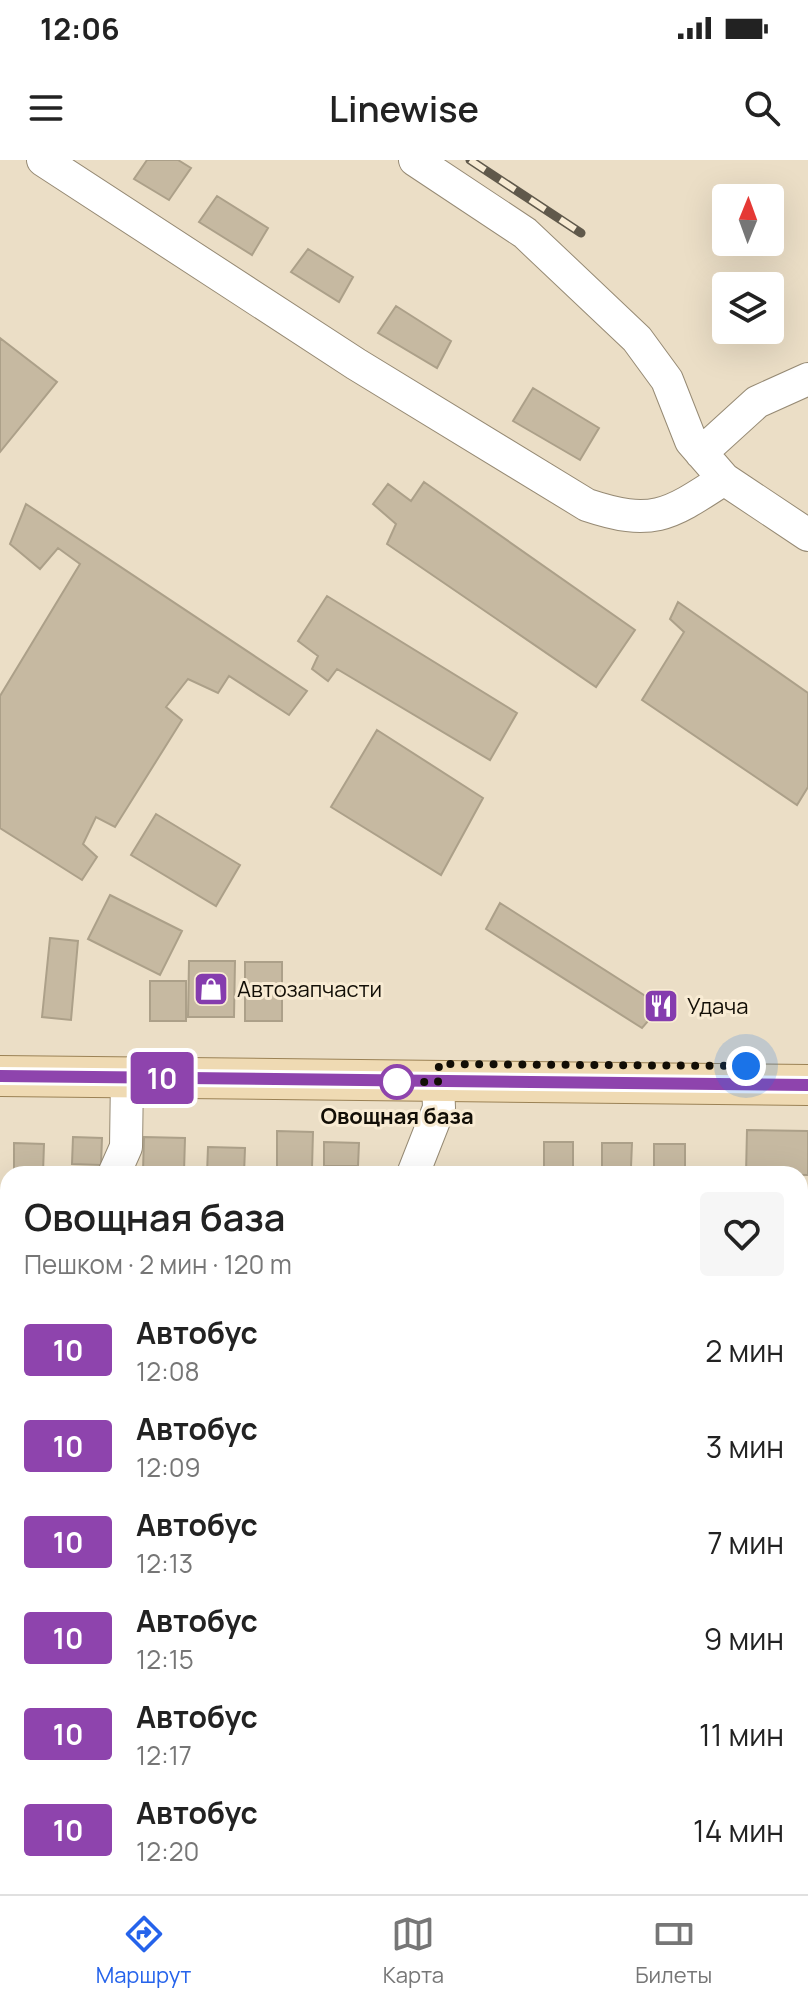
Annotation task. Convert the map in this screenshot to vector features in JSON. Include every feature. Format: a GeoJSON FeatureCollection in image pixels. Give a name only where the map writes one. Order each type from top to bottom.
{"type":"FeatureCollection","features":[{"type":"Feature","properties":{"kind":"main road"},"geometry":{"type":"LineString","coordinates":[[0,1059],[127,1069],[438,1073],[808,1085]]}},
{"type":"Feature","properties":{"kind":"main road"},"geometry":{"type":"LineString","coordinates":[[438,1073],[808,1067]]}},
{"type":"Feature","properties":{"kind":"main road"},"geometry":{"type":"LineString","coordinates":[[0,1076],[127,1069]]}},
{"type":"Feature","properties":{"kind":"street"},"geometry":{"type":"LineString","coordinates":[[43,160],[356,364],[587,505],[625,517],[675,511],[724,479]]}},
{"type":"Feature","properties":{"kind":"street"},"geometry":{"type":"LineString","coordinates":[[415,160],[525,233],[637,339],[667,380],[691,441],[701,453],[724,479],[808,535]]}},
{"type":"Feature","properties":{"kind":"street"},"geometry":{"type":"LineString","coordinates":[[701,453],[757,402],[808,379]]}},
{"type":"Feature","properties":{"kind":"street"},"geometry":{"type":"LineString","coordinates":[[118,1166],[126,1147],[127,1069]]}},
{"type":"Feature","properties":{"kind":"street"},"geometry":{"type":"LineString","coordinates":[[416,1166],[439,1108],[438,1073]]}},
{"type":"Feature","properties":{"kind":"building"},"geometry":{"type":"Polygon","coordinates":[[[147,160],[178,160],[191,168],[169,200],[134,179],[147,160]]]}},
{"type":"Feature","properties":{"kind":"building"},"geometry":{"type":"Polygon","coordinates":[[[217,196],[268,228],[252,255],[199,222],[217,196]]]}},
{"type":"Feature","properties":{"kind":"building"},"geometry":{"type":"Polygon","coordinates":[[[308,249],[353,277],[339,302],[291,272],[308,249]]]}},
{"type":"Feature","properties":{"kind":"building"},"geometry":{"type":"Polygon","coordinates":[[[396,306],[451,341],[437,368],[378,333],[396,306]]]}},
{"type":"Feature","properties":{"kind":"building"},"geometry":{"type":"Polygon","coordinates":[[[0,338],[57,382],[0,452],[0,338]]]}},
{"type":"Feature","properties":{"kind":"building"},"geometry":{"type":"Polygon","coordinates":[[[533,388],[599,428],[580,460],[513,421],[533,388]]]}},
{"type":"Feature","properties":{"kind":"building"},"geometry":{"type":"Polygon","coordinates":[[[424,482],[635,630],[596,687],[387,544],[396,524],[373,504],[388,484],[411,501],[424,482]]]}},
{"type":"Feature","properties":{"kind":"building"},"geometry":{"type":"Polygon","coordinates":[[[26,504],[307,691],[289,715],[229,676],[218,693],[188,679],[166,707],[182,720],[115,827],[96,817],[83,844],[97,857],[82,880],[0,828],[0,696],[80,564],[58,548],[40,569],[10,544],[26,504]]]}},
{"type":"Feature","properties":{"kind":"building"},"geometry":{"type":"Polygon","coordinates":[[[327,596],[517,713],[490,760],[337,669],[328,681],[312,669],[318,656],[298,641],[327,596]]]}},
{"type":"Feature","properties":{"kind":"building"},"geometry":{"type":"Polygon","coordinates":[[[678,602],[808,693],[808,787],[797,805],[642,700],[684,632],[670,619],[678,602]]]}},
{"type":"Feature","properties":{"kind":"building"},"geometry":{"type":"Polygon","coordinates":[[[377,730],[483,798],[441,875],[331,807],[377,730]]]}},
{"type":"Feature","properties":{"kind":"building"},"geometry":{"type":"Polygon","coordinates":[[[156,814],[240,865],[216,906],[131,855],[156,814]]]}},
{"type":"Feature","properties":{"kind":"building"},"geometry":{"type":"Polygon","coordinates":[[[110,895],[182,931],[160,975],[88,939],[110,895]]]}},
{"type":"Feature","properties":{"kind":"building"},"geometry":{"type":"Polygon","coordinates":[[[500,903],[661,1006],[642,1028],[486,929],[500,903]]]}},
{"type":"Feature","properties":{"kind":"building"},"geometry":{"type":"Polygon","coordinates":[[[50,938],[78,941],[71,1020],[42,1017],[50,938]]]}},
{"type":"Feature","properties":{"kind":"building","name":"Автозапчасти"},"geometry":{"type":"Polygon","coordinates":[[[189,961],[235,961],[234,1017],[188,1017],[189,961]]]}},
{"type":"Feature","properties":{"kind":"building"},"geometry":{"type":"Polygon","coordinates":[[[245,962],[282,962],[282,1021],[245,1021],[245,962]]]}},
{"type":"Feature","properties":{"kind":"building"},"geometry":{"type":"Polygon","coordinates":[[[150,981],[186,981],[186,1021],[150,1021],[150,981]]]}},
{"type":"Feature","properties":{"kind":"building"},"geometry":{"type":"Polygon","coordinates":[[[747,1130],[808,1131],[808,1166],[746,1166],[747,1130]]]}},
{"type":"Feature","properties":{"kind":"building"},"geometry":{"type":"Polygon","coordinates":[[[277,1131],[313,1132],[312,1166],[277,1166],[277,1131]]]}},
{"type":"Feature","properties":{"kind":"building"},"geometry":{"type":"Polygon","coordinates":[[[73,1137],[102,1138],[101,1165],[72,1164],[73,1137]]]}},
{"type":"Feature","properties":{"kind":"building"},"geometry":{"type":"Polygon","coordinates":[[[144,1137],[185,1138],[184,1166],[143,1166],[144,1137]]]}},
{"type":"Feature","properties":{"kind":"building"},"geometry":{"type":"Polygon","coordinates":[[[324,1142],[359,1143],[358,1166],[324,1166],[324,1142]]]}},
{"type":"Feature","properties":{"kind":"building"},"geometry":{"type":"Polygon","coordinates":[[[544,1142],[573,1142],[573,1166],[544,1166],[544,1142]]]}},
{"type":"Feature","properties":{"kind":"building"},"geometry":{"type":"Polygon","coordinates":[[[14,1143],[44,1144],[43,1166],[14,1166],[14,1143]]]}},
{"type":"Feature","properties":{"kind":"building"},"geometry":{"type":"Polygon","coordinates":[[[602,1143],[632,1143],[631,1166],[602,1166],[602,1143]]]}},
{"type":"Feature","properties":{"kind":"building"},"geometry":{"type":"Polygon","coordinates":[[[654,1144],[685,1144],[685,1166],[654,1166],[654,1144]]]}},
{"type":"Feature","properties":{"kind":"building"},"geometry":{"type":"Polygon","coordinates":[[[208,1147],[245,1148],[244,1166],[207,1166],[208,1147]]]}},
{"type":"Feature","properties":{"kind":"railway"},"geometry":{"type":"LineString","coordinates":[[470,160],[581,233]]}},
{"type":"Feature","properties":{"kind":"bus line","name":"10"},"geometry":{"type":"LineString","coordinates":[[0,1076],[808,1085]]}},
{"type":"Feature","properties":{"kind":"place","name":"Автозапчасти"},"geometry":{"type":"Point","coordinates":[211,989]}},
{"type":"Feature","properties":{"kind":"place","name":"Удача"},"geometry":{"type":"Point","coordinates":[661,1006]}},
{"type":"Feature","properties":{"kind":"place","name":"Овощная база"},"geometry":{"type":"Point","coordinates":[397,1082]}},
{"type":"Feature","properties":{"kind":"route"},"geometry":{"type":"LineString","coordinates":[[397,1082],[389,1082],[438,1082],[439,1064],[746,1066]]}}]}
